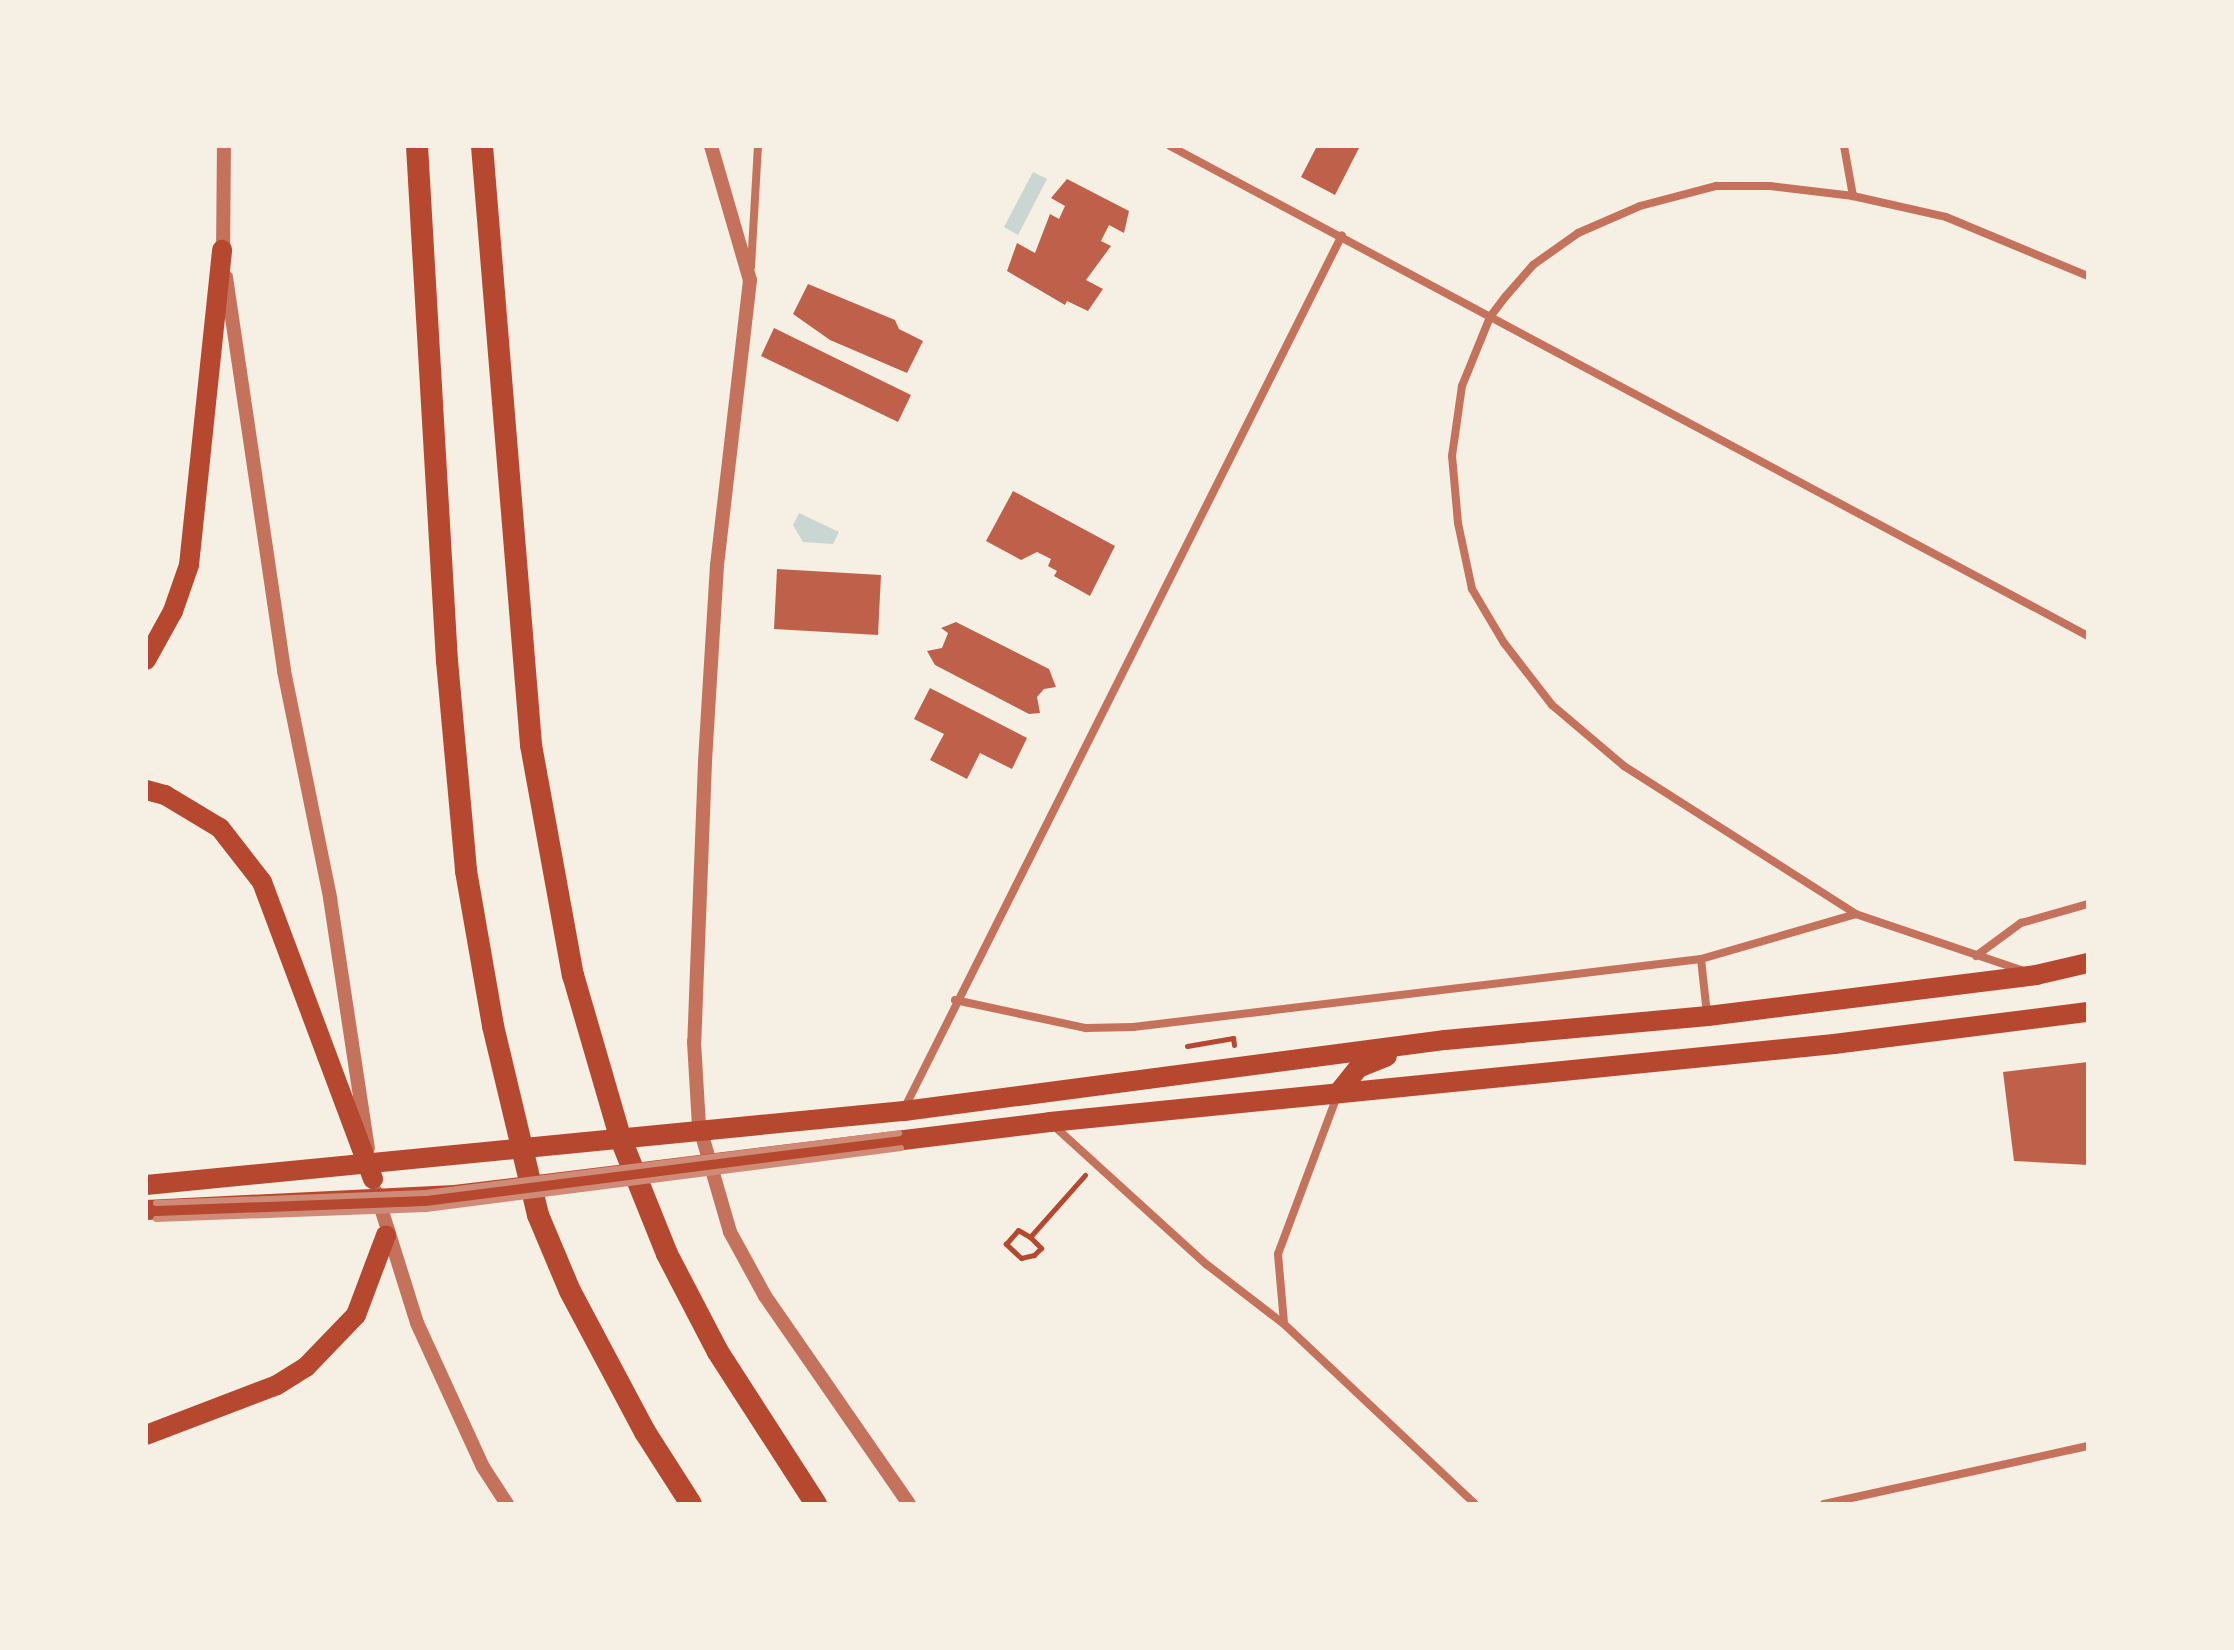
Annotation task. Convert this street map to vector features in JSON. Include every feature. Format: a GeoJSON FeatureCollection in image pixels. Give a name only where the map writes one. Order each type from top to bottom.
{"type":"FeatureCollection","features":[{"type":"Feature","properties":{"kind":"highway"},"geometry":{"type":"LineString","coordinates":[[417,146],[447,661],[466,871],[516,1140],[554,1253],[645,1432],[691,1504]]}},
{"type":"Feature","properties":{"kind":"highway"},"geometry":{"type":"LineString","coordinates":[[482,146],[531,745],[587,1028],[620,1137],[667,1254],[733,1377],[816,1504]]}},
{"type":"Feature","properties":{"kind":"main road"},"geometry":{"type":"LineString","coordinates":[[146,660],[173,611],[189,565],[222,250]]}},
{"type":"Feature","properties":{"kind":"main road"},"geometry":{"type":"LineString","coordinates":[[146,790],[165,795],[220,828],[262,882],[373,1179]]}},
{"type":"Feature","properties":{"kind":"main road"},"geometry":{"type":"LineString","coordinates":[[150,1184],[904,1111],[2036,975],[2088,963]]}},
{"type":"Feature","properties":{"kind":"main road"},"geometry":{"type":"LineString","coordinates":[[151,1210],[455,1195],[1050,1122],[1834,1044],[2088,1012]]}},
{"type":"Feature","properties":{"kind":"main road"},"geometry":{"type":"LineString","coordinates":[[1338,1093],[1370,1060],[1509,1036]]}},
{"type":"Feature","properties":{"kind":"main road"},"geometry":{"type":"LineString","coordinates":[[146,1435],[277,1385],[306,1367],[356,1315],[386,1235]]}},
{"type":"Feature","properties":{"kind":"street"},"geometry":{"type":"LineString","coordinates":[[224,146],[222,250],[284,671],[330,898],[373,1179],[386,1235],[457,1412],[507,1504]]}},
{"type":"Feature","properties":{"kind":"street"},"geometry":{"type":"LineString","coordinates":[[711,146],[750,280]]}},
{"type":"Feature","properties":{"kind":"street"},"geometry":{"type":"LineString","coordinates":[[758,146],[750,280],[717,565],[705,762],[694,1042],[699,1125],[730,1232],[808,1362],[906,1499],[918,1504]]}},
{"type":"Feature","properties":{"kind":"street"},"geometry":{"type":"LineString","coordinates":[[1170,146],[1342,235],[2088,636]]}},
{"type":"Feature","properties":{"kind":"street"},"geometry":{"type":"LineString","coordinates":[[1844,146],[1853,196]]}},
{"type":"Feature","properties":{"kind":"street"},"geometry":{"type":"LineString","coordinates":[[2036,975],[1856,914],[1624,766],[1552,705],[1504,643],[1472,589],[1458,523],[1452,456],[1462,386],[1490,317],[1533,265],[1578,233],[1640,206],[1716,186],[1853,196],[1946,217],[2088,276]]}},
{"type":"Feature","properties":{"kind":"street"},"geometry":{"type":"LineString","coordinates":[[904,1111],[955,1000],[1342,235]]}},
{"type":"Feature","properties":{"kind":"street"},"geometry":{"type":"LineString","coordinates":[[1976,956],[2021,923],[2088,904]]}},
{"type":"Feature","properties":{"kind":"street"},"geometry":{"type":"LineString","coordinates":[[955,1000],[1086,1028],[1133,1027],[1701,959],[1856,914]]}},
{"type":"Feature","properties":{"kind":"street"},"geometry":{"type":"LineString","coordinates":[[1701,959],[1708,1016]]}},
{"type":"Feature","properties":{"kind":"street"},"geometry":{"type":"LineString","coordinates":[[1284,1324],[1278,1254],[1338,1093]]}},
{"type":"Feature","properties":{"kind":"street"},"geometry":{"type":"LineString","coordinates":[[1050,1122],[1206,1264],[1284,1324],[1475,1504]]}},
{"type":"Feature","properties":{"kind":"street"},"geometry":{"type":"LineString","coordinates":[[1824,1504],[2088,1446]]}},
{"type":"Feature","properties":{"kind":"path"},"geometry":{"type":"LineString","coordinates":[[1030,1237],[1096,1162]]}},
{"type":"Feature","properties":{"kind":"path"},"geometry":{"type":"LineString","coordinates":[[1018,1230],[1030,1237],[1041,1248],[1034,1255],[1021,1258],[1006,1244],[1018,1230]]}},
{"type":"Feature","properties":{"kind":"shaded area"},"geometry":{"type":"Polygon","coordinates":[[[1033,172],[1047,179],[1018,235],[1004,227],[1033,172]]]}},
{"type":"Feature","properties":{"kind":"shaded area"},"geometry":{"type":"Polygon","coordinates":[[[799,513],[839,532],[833,544],[803,542],[793,525],[799,513]]]}},
{"type":"Feature","properties":{"kind":"building"},"geometry":{"type":"Polygon","coordinates":[[[1317,146],[1360,146],[1335,195],[1301,177],[1317,146]]]}},
{"type":"Feature","properties":{"kind":"building"},"geometry":{"type":"Polygon","coordinates":[[[1067,179],[1129,211],[1124,233],[1109,225],[1101,241],[1111,246],[1086,280],[1103,289],[1088,311],[1067,301],[1065,305],[1007,271],[1017,243],[1035,253],[1050,214],[1059,219],[1065,206],[1051,198],[1067,179]]]}},
{"type":"Feature","properties":{"kind":"building"},"geometry":{"type":"Polygon","coordinates":[[[808,284],[895,320],[899,329],[923,341],[907,373],[830,340],[793,314],[808,284]]]}},
{"type":"Feature","properties":{"kind":"building"},"geometry":{"type":"Polygon","coordinates":[[[774,328],[911,395],[898,422],[761,356],[774,328]]]}},
{"type":"Feature","properties":{"kind":"building"},"geometry":{"type":"Polygon","coordinates":[[[1013,491],[1115,546],[1090,596],[1054,576],[1057,571],[1048,566],[1051,559],[1037,552],[1021,560],[986,541],[1013,491]]]}},
{"type":"Feature","properties":{"kind":"building"},"geometry":{"type":"Polygon","coordinates":[[[777,569],[881,575],[878,635],[774,629],[777,569]]]}},
{"type":"Feature","properties":{"kind":"building"},"geometry":{"type":"Polygon","coordinates":[[[956,622],[1049,669],[1056,687],[1044,689],[1037,697],[1040,713],[1029,714],[935,665],[927,651],[942,648],[948,633],[941,628],[956,622]]]}},
{"type":"Feature","properties":{"kind":"building"},"geometry":{"type":"Polygon","coordinates":[[[930,688],[1027,738],[1012,769],[980,753],[967,779],[930,760],[944,734],[914,719],[930,688]]]}},
{"type":"Feature","properties":{"kind":"building"},"geometry":{"type":"Polygon","coordinates":[[[2088,1062],[2088,1165],[2014,1161],[2003,1072],[2088,1062]]]}},
{"type":"Feature","properties":{"kind":"railway"},"geometry":{"type":"LineString","coordinates":[[156,1203],[426,1193],[899,1133]]}},
{"type":"Feature","properties":{"kind":"railway"},"geometry":{"type":"LineString","coordinates":[[156,1219],[426,1209],[901,1148]]}}]}
